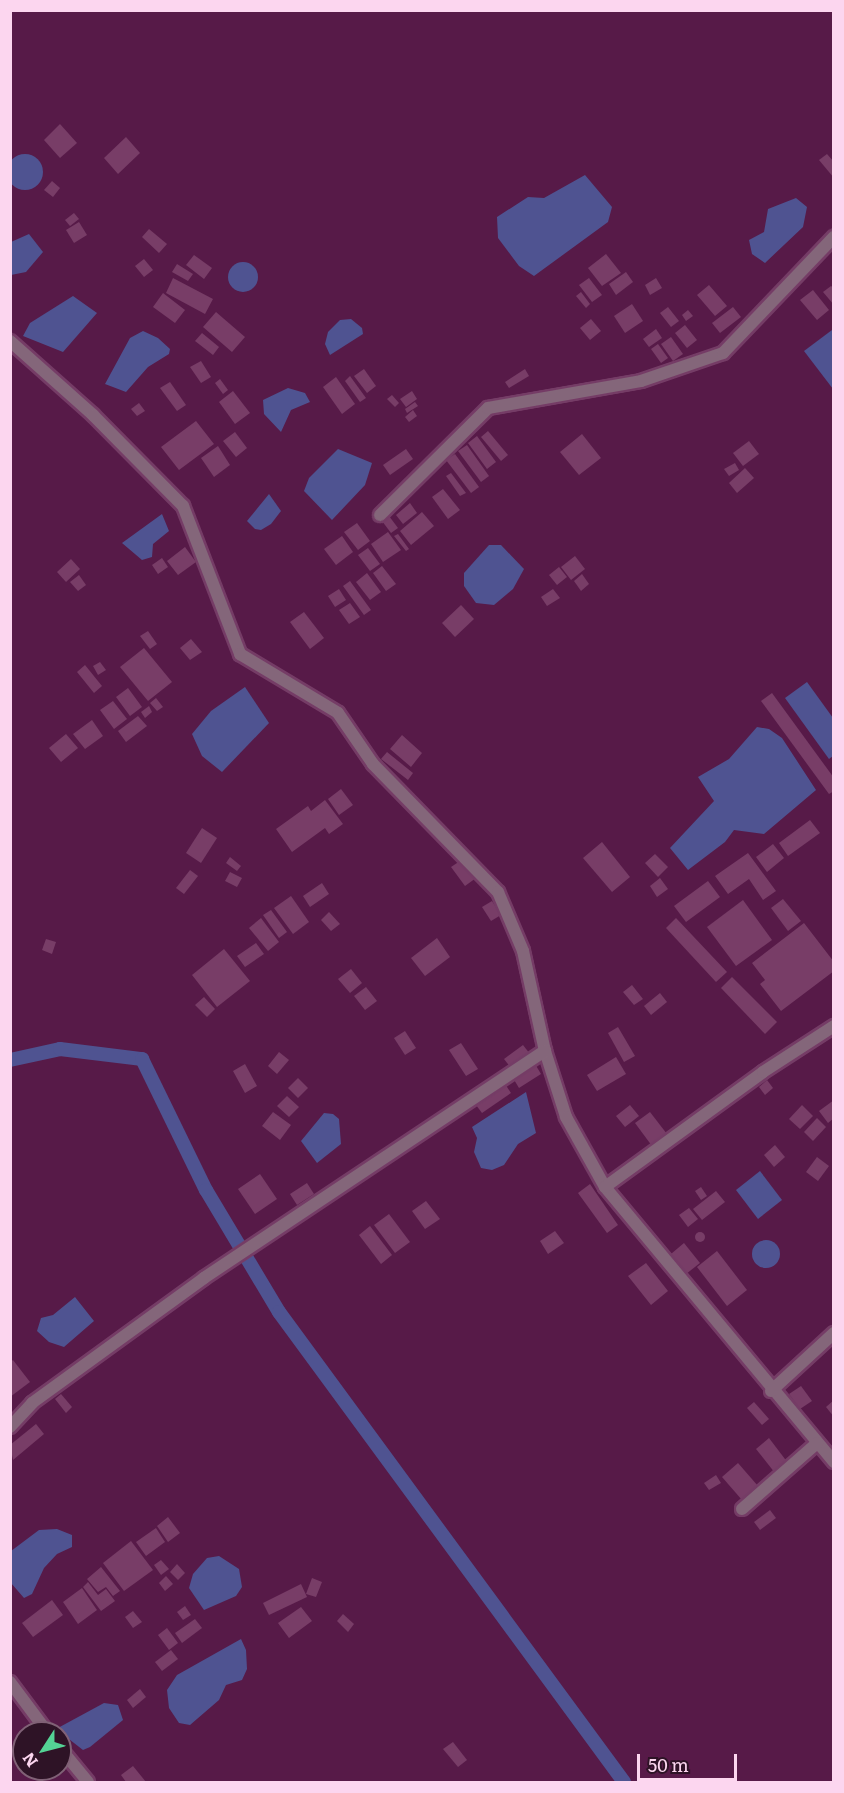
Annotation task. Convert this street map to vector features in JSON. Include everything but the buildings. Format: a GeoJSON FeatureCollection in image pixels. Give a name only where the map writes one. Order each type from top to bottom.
{"type":"FeatureCollection","features":[{"type":"Feature","properties":{"kind":"street"},"geometry":{"type":"LineString","coordinates":[[380,515],[488,408],[641,381],[723,353],[834,237]]}},
{"type":"Feature","properties":{"kind":"street"},"geometry":{"type":"LineString","coordinates":[[10,341],[93,415],[183,506],[240,654],[338,713],[373,764],[498,892],[524,951],[545,1051],[566,1118],[605,1187],[771,1391],[834,1462]]}},
{"type":"Feature","properties":{"kind":"street"},"geometry":{"type":"LineString","coordinates":[[605,1187],[763,1072],[834,1026]]}},
{"type":"Feature","properties":{"kind":"street"},"geometry":{"type":"LineString","coordinates":[[10,1427],[32,1403],[204,1278],[292,1222],[545,1051]]}},
{"type":"Feature","properties":{"kind":"street"},"geometry":{"type":"LineString","coordinates":[[771,1391],[834,1333]]}},
{"type":"Feature","properties":{"kind":"street"},"geometry":{"type":"LineString","coordinates":[[742,1509],[817,1443]]}},
{"type":"Feature","properties":{"kind":"street"},"geometry":{"type":"LineString","coordinates":[[10,1682],[39,1721]]}},
{"type":"Feature","properties":{"kind":"street"},"geometry":{"type":"LineString","coordinates":[[72,1763],[88,1782]]}},
{"type":"Feature","properties":{"kind":"water"},"geometry":{"type":"Polygon","coordinates":[[[25,154],[38,159],[43,172],[38,185],[25,190],[12,185],[7,172],[12,159],[25,154]]]}},
{"type":"Feature","properties":{"kind":"water"},"geometry":{"type":"Polygon","coordinates":[[[585,175],[612,207],[608,222],[534,276],[519,266],[498,238],[497,217],[528,197],[544,198],[585,175]]]}},
{"type":"Feature","properties":{"kind":"water"},"geometry":{"type":"Polygon","coordinates":[[[796,198],[807,207],[803,227],[765,263],[752,254],[749,240],[764,232],[768,209],[796,198]]]}},
{"type":"Feature","properties":{"kind":"water"},"geometry":{"type":"Polygon","coordinates":[[[29,234],[43,252],[26,272],[11,275],[11,242],[29,234]]]}},
{"type":"Feature","properties":{"kind":"water"},"geometry":{"type":"Polygon","coordinates":[[[243,262],[254,266],[258,277],[254,288],[243,292],[232,288],[228,277],[232,266],[243,262]]]}},
{"type":"Feature","properties":{"kind":"water"},"geometry":{"type":"Polygon","coordinates":[[[73,296],[97,313],[63,352],[23,336],[30,323],[73,296]]]}},
{"type":"Feature","properties":{"kind":"water"},"geometry":{"type":"Polygon","coordinates":[[[351,319],[362,328],[363,334],[330,355],[325,344],[328,332],[340,320],[351,319]]]}},
{"type":"Feature","properties":{"kind":"water"},"geometry":{"type":"Polygon","coordinates":[[[832,330],[834,333],[833,389],[804,351],[832,330]]]}},
{"type":"Feature","properties":{"kind":"water"},"geometry":{"type":"Polygon","coordinates":[[[143,331],[158,338],[170,349],[169,354],[148,367],[126,392],[105,384],[130,338],[143,331]]]}},
{"type":"Feature","properties":{"kind":"water"},"geometry":{"type":"Polygon","coordinates":[[[288,388],[305,393],[310,402],[291,410],[281,432],[264,414],[263,400],[288,388]]]}},
{"type":"Feature","properties":{"kind":"water"},"geometry":{"type":"Polygon","coordinates":[[[338,449],[372,463],[365,485],[332,520],[304,491],[309,478],[338,449]]]}},
{"type":"Feature","properties":{"kind":"water"},"geometry":{"type":"Polygon","coordinates":[[[269,494],[281,511],[271,524],[261,530],[255,529],[247,521],[269,494]]]}},
{"type":"Feature","properties":{"kind":"water"},"geometry":{"type":"Polygon","coordinates":[[[162,514],[169,531],[153,544],[152,557],[142,560],[122,543],[162,514]]]}},
{"type":"Feature","properties":{"kind":"water"},"geometry":{"type":"Polygon","coordinates":[[[489,545],[501,545],[524,569],[513,589],[494,605],[476,603],[464,586],[464,573],[489,545]]]}},
{"type":"Feature","properties":{"kind":"water"},"geometry":{"type":"Polygon","coordinates":[[[807,682],[833,718],[833,756],[829,759],[785,698],[807,682]]]}},
{"type":"Feature","properties":{"kind":"water"},"geometry":{"type":"Polygon","coordinates":[[[245,687],[269,723],[222,772],[202,756],[192,734],[211,711],[245,687]]]}},
{"type":"Feature","properties":{"kind":"water"},"geometry":{"type":"Polygon","coordinates":[[[757,727],[769,729],[782,738],[816,790],[764,834],[734,830],[725,842],[688,870],[670,848],[714,801],[698,777],[729,759],[757,727]]]}},
{"type":"Feature","properties":{"kind":"water"},"geometry":{"type":"Polygon","coordinates":[[[526,1092],[536,1133],[518,1144],[504,1165],[492,1170],[481,1168],[474,1152],[477,1138],[472,1127],[526,1092]]]}},
{"type":"Feature","properties":{"kind":"water"},"geometry":{"type":"Polygon","coordinates":[[[324,1113],[333,1114],[339,1119],[341,1144],[317,1163],[301,1141],[324,1113]]]}},
{"type":"Feature","properties":{"kind":"water"},"geometry":{"type":"Polygon","coordinates":[[[760,1171],[782,1200],[758,1219],[736,1190],[760,1171]]]}},
{"type":"Feature","properties":{"kind":"water"},"geometry":{"type":"Polygon","coordinates":[[[766,1240],[776,1244],[780,1254],[776,1264],[766,1268],[756,1264],[752,1254],[756,1244],[766,1240]]]}},
{"type":"Feature","properties":{"kind":"water"},"geometry":{"type":"Polygon","coordinates":[[[75,1297],[94,1321],[64,1347],[49,1342],[37,1331],[41,1318],[53,1315],[75,1297]]]}},
{"type":"Feature","properties":{"kind":"water"},"geometry":{"type":"Polygon","coordinates":[[[57,1529],[72,1535],[72,1547],[57,1554],[44,1568],[32,1594],[24,1598],[11,1583],[11,1551],[39,1530],[57,1529]]]}},
{"type":"Feature","properties":{"kind":"water"},"geometry":{"type":"Polygon","coordinates":[[[219,1556],[239,1569],[242,1587],[236,1596],[204,1610],[189,1588],[193,1574],[207,1558],[219,1556]]]}},
{"type":"Feature","properties":{"kind":"water"},"geometry":{"type":"Polygon","coordinates":[[[241,1639],[246,1650],[247,1669],[242,1680],[226,1685],[219,1700],[190,1725],[179,1723],[169,1708],[167,1690],[177,1675],[241,1639]]]}},
{"type":"Feature","properties":{"kind":"water"},"geometry":{"type":"Polygon","coordinates":[[[104,1703],[118,1705],[123,1720],[83,1750],[72,1741],[71,1721],[104,1703]]]}},
{"type":"Feature","properties":{"kind":"waterway"},"geometry":{"type":"LineString","coordinates":[[10,1060],[60,1049],[142,1059],[206,1190],[279,1312],[624,1782]]}}]}
